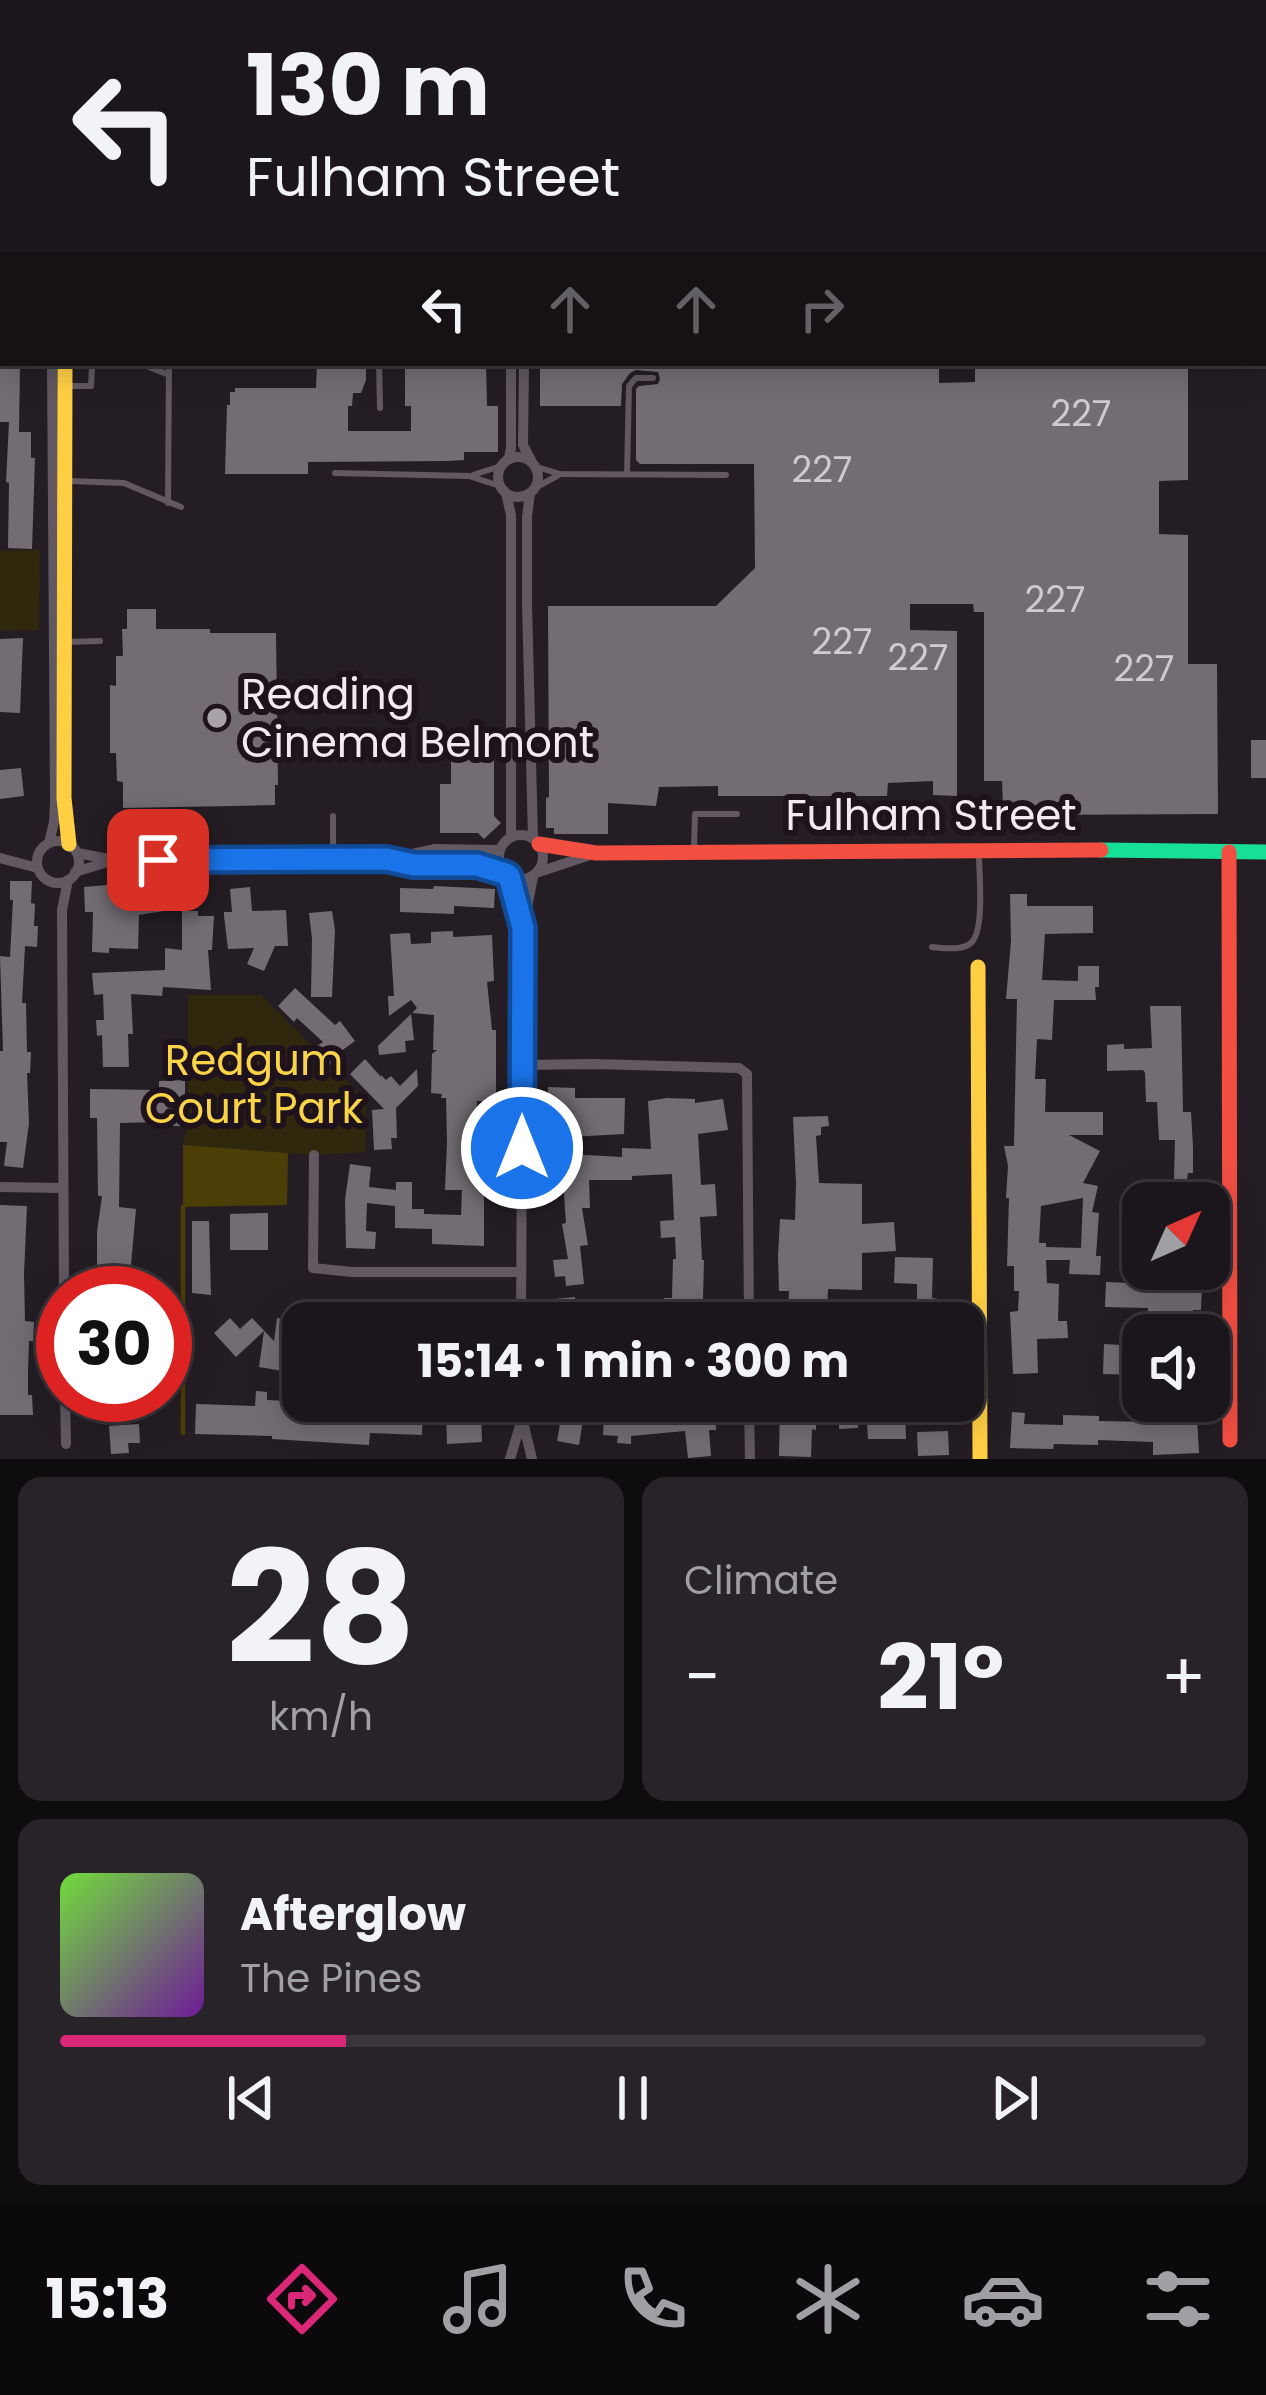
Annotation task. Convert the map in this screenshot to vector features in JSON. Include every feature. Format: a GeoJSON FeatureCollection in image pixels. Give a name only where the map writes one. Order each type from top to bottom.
{"type":"FeatureCollection","features":[{"type":"Feature","properties":{"kind":"street"},"geometry":{"type":"LineString","coordinates":[[53,366],[59,386]]}},
{"type":"Feature","properties":{"kind":"street"},"geometry":{"type":"LineString","coordinates":[[62,910],[38,861],[49,843],[55,801],[59,386],[64,366]]}},
{"type":"Feature","properties":{"kind":"street"},"geometry":{"type":"LineString","coordinates":[[511,366],[512,448],[498,472],[511,515],[511,837]]}},
{"type":"Feature","properties":{"kind":"street"},"geometry":{"type":"LineString","coordinates":[[521,1302],[523,928],[544,858],[536,841],[527,603],[527,517],[535,465],[523,445],[524,366]]}},
{"type":"Feature","properties":{"kind":"street"},"geometry":{"type":"LineString","coordinates":[[505,462],[525,458],[535,465]]}},
{"type":"Feature","properties":{"kind":"street"},"geometry":{"type":"LineString","coordinates":[[503,490],[518,497],[532,491]]}},
{"type":"Feature","properties":{"kind":"street"},"geometry":{"type":"LineString","coordinates":[[59,642],[64,798],[73,849],[62,910],[64,1266]]}},
{"type":"Feature","properties":{"kind":"street"},"geometry":{"type":"LineString","coordinates":[[523,928],[499,863],[500,850],[518,835],[536,841]]}},
{"type":"Feature","properties":{"kind":"street","name":"Fulham Street"},"geometry":{"type":"LineString","coordinates":[[536,841],[596,853],[1266,852]]}},
{"type":"Feature","properties":{"kind":"street"},"geometry":{"type":"LineString","coordinates":[[49,843],[61,842],[114,860],[386,859],[414,865],[477,865],[520,880],[536,874]]}},
{"type":"Feature","properties":{"kind":"street"},"geometry":{"type":"LineString","coordinates":[[386,859],[435,849],[500,850]]}},
{"type":"Feature","properties":{"kind":"street"},"geometry":{"type":"LineString","coordinates":[[1229,852],[1230,1441]]}},
{"type":"Feature","properties":{"kind":"street","name":"Fulham Street"},"geometry":{"type":"LineString","coordinates":[[536,874],[596,853]]}},
{"type":"Feature","properties":{"kind":"street"},"geometry":{"type":"LineString","coordinates":[[0,857],[38,861]]}},
{"type":"Feature","properties":{"kind":"street"},"geometry":{"type":"LineString","coordinates":[[52,882],[114,860]]}},
{"type":"Feature","properties":{"kind":"street"},"geometry":{"type":"LineString","coordinates":[[978,967],[980,1459]]}},
{"type":"Feature","properties":{"kind":"street"},"geometry":{"type":"LineString","coordinates":[[522,1065],[739,1068],[747,1073],[749,1302]]}},
{"type":"Feature","properties":{"kind":"street"},"geometry":{"type":"LineString","coordinates":[[314,1155],[313,1268],[521,1272]]}},
{"type":"Feature","properties":{"kind":"street"},"geometry":{"type":"LineString","coordinates":[[0,1187],[63,1188]]}},
{"type":"Feature","properties":{"kind":"street"},"geometry":{"type":"LineString","coordinates":[[65,1422],[65,1444]]}},
{"type":"Feature","properties":{"kind":"street"},"geometry":{"type":"LineString","coordinates":[[510,1459],[521,1422]]}},
{"type":"Feature","properties":{"kind":"street"},"geometry":{"type":"LineString","coordinates":[[523,1422],[532,1459]]}},
{"type":"Feature","properties":{"kind":"street"},"geometry":{"type":"LineString","coordinates":[[749,1422],[750,1459]]}},
{"type":"Feature","properties":{"kind":"lane"},"geometry":{"type":"LineString","coordinates":[[59,386],[92,386],[93,366]]}},
{"type":"Feature","properties":{"kind":"lane"},"geometry":{"type":"LineString","coordinates":[[146,366],[169,375]]}},
{"type":"Feature","properties":{"kind":"lane"},"geometry":{"type":"LineString","coordinates":[[168,503],[169,366]]}},
{"type":"Feature","properties":{"kind":"lane"},"geometry":{"type":"LineString","coordinates":[[379,366],[380,408]]}},
{"type":"Feature","properties":{"kind":"lane"},"geometry":{"type":"LineString","coordinates":[[627,474],[629,386],[636,378],[653,378]]}},
{"type":"Feature","properties":{"kind":"lane"},"geometry":{"type":"LineString","coordinates":[[469,476],[505,462]]}},
{"type":"Feature","properties":{"kind":"lane"},"geometry":{"type":"LineString","coordinates":[[535,465],[560,474],[726,475]]}},
{"type":"Feature","properties":{"kind":"lane"},"geometry":{"type":"LineString","coordinates":[[335,473],[469,476],[503,490]]}},
{"type":"Feature","properties":{"kind":"lane"},"geometry":{"type":"LineString","coordinates":[[532,491],[560,474]]}},
{"type":"Feature","properties":{"kind":"lane"},"geometry":{"type":"LineString","coordinates":[[59,482],[124,483],[181,507]]}},
{"type":"Feature","properties":{"kind":"lane"},"geometry":{"type":"LineString","coordinates":[[59,642],[100,640]]}},
{"type":"Feature","properties":{"kind":"lane"},"geometry":{"type":"LineString","coordinates":[[694,852],[695,814],[737,814]]}},
{"type":"Feature","properties":{"kind":"lane"},"geometry":{"type":"LineString","coordinates":[[333,815],[333,858]]}},
{"type":"Feature","properties":{"kind":"lane"},"geometry":{"type":"LineString","coordinates":[[932,947],[963,947],[974,940],[979,926],[979,852]]}},
{"type":"Feature","properties":{"kind":"green space"},"geometry":{"type":"Polygon","coordinates":[[[40,550],[39,630],[0,631],[0,551],[40,550]]]}},
{"type":"Feature","properties":{"kind":"green space","name":"Redgum Court Park"},"geometry":{"type":"Polygon","coordinates":[[[188,995],[261,995],[366,1100],[366,1152],[314,1155],[183,1145],[188,1126],[188,995]]]}},
{"type":"Feature","properties":{"kind":"shaded area"},"geometry":{"type":"Polygon","coordinates":[[[183,1145],[288,1153],[287,1205],[183,1207],[183,1145]]]}},
{"type":"Feature","properties":{"kind":"building"},"geometry":{"type":"Polygon","coordinates":[[[0,366],[20,366],[19,432],[31,432],[31,458],[35,458],[32,549],[8,548],[9,422],[0,422],[0,366]]]}},
{"type":"Feature","properties":{"kind":"building"},"geometry":{"type":"Polygon","coordinates":[[[317,366],[366,366],[361,393],[353,393],[352,406],[348,406],[348,431],[411,431],[411,406],[405,406],[405,366],[486,366],[487,406],[498,406],[498,452],[464,452],[464,460],[448,461],[308,462],[308,474],[225,474],[230,392],[235,388],[316,388],[317,366]]]}},
{"type":"Feature","properties":{"kind":"building"},"geometry":{"type":"Polygon","coordinates":[[[540,366],[939,366],[939,383],[975,382],[975,366],[1188,366],[1188,480],[1159,481],[1159,534],[1188,535],[1188,664],[1217,664],[1218,814],[1020,815],[1020,806],[1003,806],[1002,781],[984,781],[984,612],[974,612],[973,604],[910,604],[910,630],[957,631],[957,796],[933,795],[933,781],[888,783],[887,796],[718,796],[718,786],[659,787],[656,806],[608,803],[608,834],[554,834],[554,828],[546,828],[548,606],[716,606],[755,568],[754,464],[640,464],[636,460],[636,389],[658,384],[658,372],[630,373],[622,384],[621,406],[540,406],[540,366]]]}},
{"type":"Feature","properties":{"kind":"building"},"geometry":{"type":"Polygon","coordinates":[[[127,609],[156,609],[156,629],[276,633],[275,805],[123,808],[123,782],[117,781],[116,753],[110,753],[110,685],[116,686],[116,656],[123,656],[127,609]]]}},
{"type":"Feature","properties":{"kind":"building"},"geometry":{"type":"Polygon","coordinates":[[[23,638],[20,713],[0,712],[0,639],[23,638]]]}},
{"type":"Feature","properties":{"kind":"building"},"geometry":{"type":"Polygon","coordinates":[[[1251,740],[1266,740],[1266,778],[1251,778],[1251,740]]]}},
{"type":"Feature","properties":{"kind":"building"},"geometry":{"type":"Polygon","coordinates":[[[451,752],[494,753],[494,816],[501,823],[484,839],[478,833],[440,833],[440,784],[451,784],[451,752]]]}},
{"type":"Feature","properties":{"kind":"building"},"geometry":{"type":"Polygon","coordinates":[[[21,768],[24,796],[0,799],[0,770],[21,768]]]}},
{"type":"Feature","properties":{"kind":"building"},"geometry":{"type":"Polygon","coordinates":[[[10,881],[32,881],[34,926],[38,926],[37,947],[25,946],[22,1003],[26,1003],[27,1052],[31,1052],[23,1168],[4,1166],[7,1142],[0,1142],[0,956],[10,957],[10,881]]]}},
{"type":"Feature","properties":{"kind":"building"},"geometry":{"type":"Polygon","coordinates":[[[141,882],[141,887],[172,882],[176,909],[139,915],[138,949],[92,952],[93,912],[85,912],[84,887],[141,882]]]}},
{"type":"Feature","properties":{"kind":"building"},"geometry":{"type":"Polygon","coordinates":[[[250,887],[252,911],[286,910],[288,946],[275,946],[264,971],[247,964],[254,948],[228,949],[224,912],[232,912],[230,889],[250,887]]]}},
{"type":"Feature","properties":{"kind":"building"},"geometry":{"type":"Polygon","coordinates":[[[400,888],[495,889],[494,908],[454,906],[454,914],[400,912],[400,888]]]}},
{"type":"Feature","properties":{"kind":"building"},"geometry":{"type":"Polygon","coordinates":[[[1010,894],[1027,894],[1027,906],[1093,906],[1093,933],[1045,934],[1042,980],[1078,981],[1078,966],[1099,966],[1099,987],[1095,987],[1096,1000],[1054,1000],[1052,1040],[1037,1039],[1035,1079],[1046,1079],[1045,1112],[1103,1112],[1103,1135],[1069,1135],[1100,1151],[1083,1183],[1098,1186],[1092,1212],[1099,1213],[1096,1256],[1101,1256],[1100,1275],[1069,1274],[1070,1260],[1046,1260],[1047,1283],[1059,1284],[1058,1321],[1067,1321],[1068,1338],[1037,1339],[1038,1373],[1013,1374],[1010,1312],[1018,1311],[1019,1291],[1014,1291],[1014,1266],[1007,1266],[1009,1198],[1004,1146],[1014,1146],[1017,999],[1006,999],[1010,894]],[[1083,1198],[1041,1206],[1039,1243],[1081,1248],[1083,1198]]]}},
{"type":"Feature","properties":{"kind":"building"},"geometry":{"type":"Polygon","coordinates":[[[182,911],[214,916],[212,950],[208,950],[211,990],[163,987],[162,996],[131,994],[129,1067],[103,1067],[102,1035],[97,1036],[96,1020],[104,1020],[103,994],[94,995],[92,973],[165,970],[165,948],[182,950],[182,911]]]}},
{"type":"Feature","properties":{"kind":"building"},"geometry":{"type":"Polygon","coordinates":[[[332,911],[332,997],[311,997],[309,913],[332,911]]]}},
{"type":"Feature","properties":{"kind":"building"},"geometry":{"type":"Polygon","coordinates":[[[453,931],[453,937],[492,935],[494,981],[487,982],[492,1030],[496,1030],[496,1102],[477,1101],[480,1170],[484,1170],[484,1246],[432,1244],[432,1229],[395,1228],[395,1206],[367,1203],[366,1231],[376,1232],[375,1249],[346,1248],[350,1164],[371,1167],[369,1187],[396,1190],[396,1182],[412,1182],[412,1209],[461,1215],[462,1190],[445,1190],[446,1098],[431,1093],[432,1054],[437,1050],[433,1050],[434,1015],[412,1013],[417,1008],[411,1000],[389,1016],[388,996],[394,996],[390,934],[410,933],[411,944],[431,943],[431,932],[453,931]]]}},
{"type":"Feature","properties":{"kind":"building"},"geometry":{"type":"Polygon","coordinates":[[[295,988],[335,1025],[340,1021],[355,1041],[337,1054],[342,1061],[332,1067],[317,1046],[323,1042],[278,1006],[295,988]]]}},
{"type":"Feature","properties":{"kind":"building"},"geometry":{"type":"Polygon","coordinates":[[[1150,1006],[1181,1006],[1183,1112],[1191,1112],[1193,1147],[1193,1173],[1188,1173],[1187,1182],[1173,1182],[1175,1140],[1159,1140],[1157,1102],[1146,1102],[1143,1070],[1107,1071],[1107,1045],[1152,1048],[1150,1006]]]}},
{"type":"Feature","properties":{"kind":"building"},"geometry":{"type":"Polygon","coordinates":[[[411,1014],[414,1040],[405,1041],[406,1052],[379,1055],[378,1046],[411,1014]]]}},
{"type":"Feature","properties":{"kind":"building"},"geometry":{"type":"Polygon","coordinates":[[[365,1059],[381,1077],[391,1076],[400,1086],[417,1069],[418,1086],[396,1108],[397,1138],[391,1138],[392,1149],[374,1150],[372,1110],[384,1109],[350,1074],[365,1059]]]}},
{"type":"Feature","properties":{"kind":"building"},"geometry":{"type":"Polygon","coordinates":[[[185,1080],[185,1126],[120,1123],[119,1207],[136,1209],[131,1266],[97,1266],[102,1196],[98,1196],[97,1118],[90,1118],[90,1089],[159,1090],[159,1081],[185,1080]]]}},
{"type":"Feature","properties":{"kind":"building"},"geometry":{"type":"Polygon","coordinates":[[[548,1087],[575,1088],[575,1098],[625,1098],[624,1134],[551,1138],[550,1125],[546,1125],[548,1087]]]}},
{"type":"Feature","properties":{"kind":"building"},"geometry":{"type":"Polygon","coordinates":[[[723,1099],[728,1130],[698,1134],[701,1185],[715,1184],[717,1216],[700,1217],[703,1299],[712,1302],[664,1302],[672,1298],[676,1259],[675,1237],[661,1238],[660,1221],[674,1220],[672,1174],[589,1180],[590,1208],[582,1208],[588,1245],[580,1246],[584,1284],[566,1286],[565,1276],[555,1277],[553,1260],[568,1259],[562,1224],[566,1223],[563,1180],[550,1180],[551,1153],[622,1157],[622,1148],[651,1149],[648,1101],[723,1099]]]}},
{"type":"Feature","properties":{"kind":"building"},"geometry":{"type":"Polygon","coordinates":[[[828,1116],[829,1126],[821,1127],[821,1135],[816,1136],[819,1183],[862,1184],[862,1224],[894,1222],[896,1251],[862,1253],[862,1290],[828,1289],[827,1302],[789,1302],[789,1291],[779,1291],[780,1219],[795,1220],[793,1117],[828,1116]]]}},
{"type":"Feature","properties":{"kind":"building"},"geometry":{"type":"Polygon","coordinates":[[[0,1205],[27,1206],[25,1321],[34,1322],[28,1371],[33,1415],[0,1415],[0,1205]]]}},
{"type":"Feature","properties":{"kind":"building"},"geometry":{"type":"Polygon","coordinates":[[[268,1213],[268,1250],[230,1250],[230,1214],[268,1213]]]}},
{"type":"Feature","properties":{"kind":"building"},"geometry":{"type":"Polygon","coordinates":[[[192,1221],[209,1221],[211,1295],[192,1293],[192,1221]]]}},
{"type":"Feature","properties":{"kind":"building"},"geometry":{"type":"Polygon","coordinates":[[[895,1257],[933,1258],[932,1298],[939,1302],[917,1302],[917,1284],[894,1283],[895,1257]]]}},
{"type":"Feature","properties":{"kind":"building"},"geometry":{"type":"Polygon","coordinates":[[[1106,1282],[1122,1283],[1122,1290],[1202,1290],[1201,1310],[1193,1314],[1105,1307],[1106,1282]]]}},
{"type":"Feature","properties":{"kind":"building"},"geometry":{"type":"Polygon","coordinates":[[[230,1318],[240,1329],[252,1318],[274,1341],[277,1318],[282,1319],[282,1371],[259,1367],[264,1331],[236,1357],[214,1333],[230,1318]]]}},
{"type":"Feature","properties":{"kind":"building"},"geometry":{"type":"Polygon","coordinates":[[[1104,1344],[1121,1345],[1122,1374],[1103,1374],[1104,1344]]]}},
{"type":"Feature","properties":{"kind":"building"},"geometry":{"type":"Polygon","coordinates":[[[256,1391],[267,1392],[267,1400],[282,1401],[282,1422],[422,1422],[422,1435],[370,1433],[369,1445],[195,1434],[196,1404],[255,1406],[256,1391]]]}},
{"type":"Feature","properties":{"kind":"building"},"geometry":{"type":"Polygon","coordinates":[[[1012,1412],[1025,1413],[1024,1424],[1063,1425],[1063,1415],[1099,1416],[1099,1421],[1197,1422],[1199,1453],[1153,1455],[1153,1442],[1098,1440],[1098,1445],[1010,1448],[1012,1412]]]}},
{"type":"Feature","properties":{"kind":"building"},"geometry":{"type":"Polygon","coordinates":[[[446,1422],[481,1422],[482,1442],[447,1444],[446,1422]]]}},
{"type":"Feature","properties":{"kind":"building"},"geometry":{"type":"Polygon","coordinates":[[[560,1422],[583,1422],[579,1445],[557,1441],[560,1422]]]}},
{"type":"Feature","properties":{"kind":"building"},"geometry":{"type":"Polygon","coordinates":[[[604,1422],[716,1422],[716,1430],[709,1430],[711,1456],[688,1458],[685,1431],[631,1436],[631,1444],[617,1443],[618,1436],[603,1435],[604,1422]]]}},
{"type":"Feature","properties":{"kind":"building"},"geometry":{"type":"Polygon","coordinates":[[[780,1422],[816,1422],[811,1457],[779,1456],[780,1422]]]}},
{"type":"Feature","properties":{"kind":"building"},"geometry":{"type":"Polygon","coordinates":[[[839,1422],[858,1422],[858,1428],[839,1429],[839,1422]]]}},
{"type":"Feature","properties":{"kind":"building"},"geometry":{"type":"Polygon","coordinates":[[[905,1422],[906,1439],[868,1439],[867,1423],[905,1422]]]}},
{"type":"Feature","properties":{"kind":"building"},"geometry":{"type":"Polygon","coordinates":[[[139,1424],[140,1443],[128,1443],[129,1453],[111,1454],[109,1426],[139,1424]]]}},
{"type":"Feature","properties":{"kind":"building"},"geometry":{"type":"Polygon","coordinates":[[[948,1431],[949,1455],[918,1456],[917,1432],[948,1431]]]}},
{"type":"Feature","properties":{"kind":"waterway"},"geometry":{"type":"LineString","coordinates":[[183,1207],[183,1433]]}},
{"type":"Feature","properties":{"kind":"traffic: fast"},"geometry":{"type":"LineString","coordinates":[[1101,850],[1266,852]]}},
{"type":"Feature","properties":{"kind":"traffic: slow"},"geometry":{"type":"LineString","coordinates":[[65,366],[64,798],[69,844]]}},
{"type":"Feature","properties":{"kind":"traffic: slow"},"geometry":{"type":"LineString","coordinates":[[978,967],[980,1459]]}},
{"type":"Feature","properties":{"kind":"traffic: jam"},"geometry":{"type":"LineString","coordinates":[[539,844],[596,853],[1101,850]]}},
{"type":"Feature","properties":{"kind":"traffic: jam"},"geometry":{"type":"LineString","coordinates":[[1229,852],[1230,1440]]}},
{"type":"Feature","properties":{"kind":"place","name":"Reading Cinema Belmont"},"geometry":{"type":"Point","coordinates":[217,718]}},
{"type":"Feature","properties":{"kind":"route"},"geometry":{"type":"LineString","coordinates":[[158,860],[386,859],[414,865],[477,865],[509,876],[523,928],[522,1148]]}}]}
